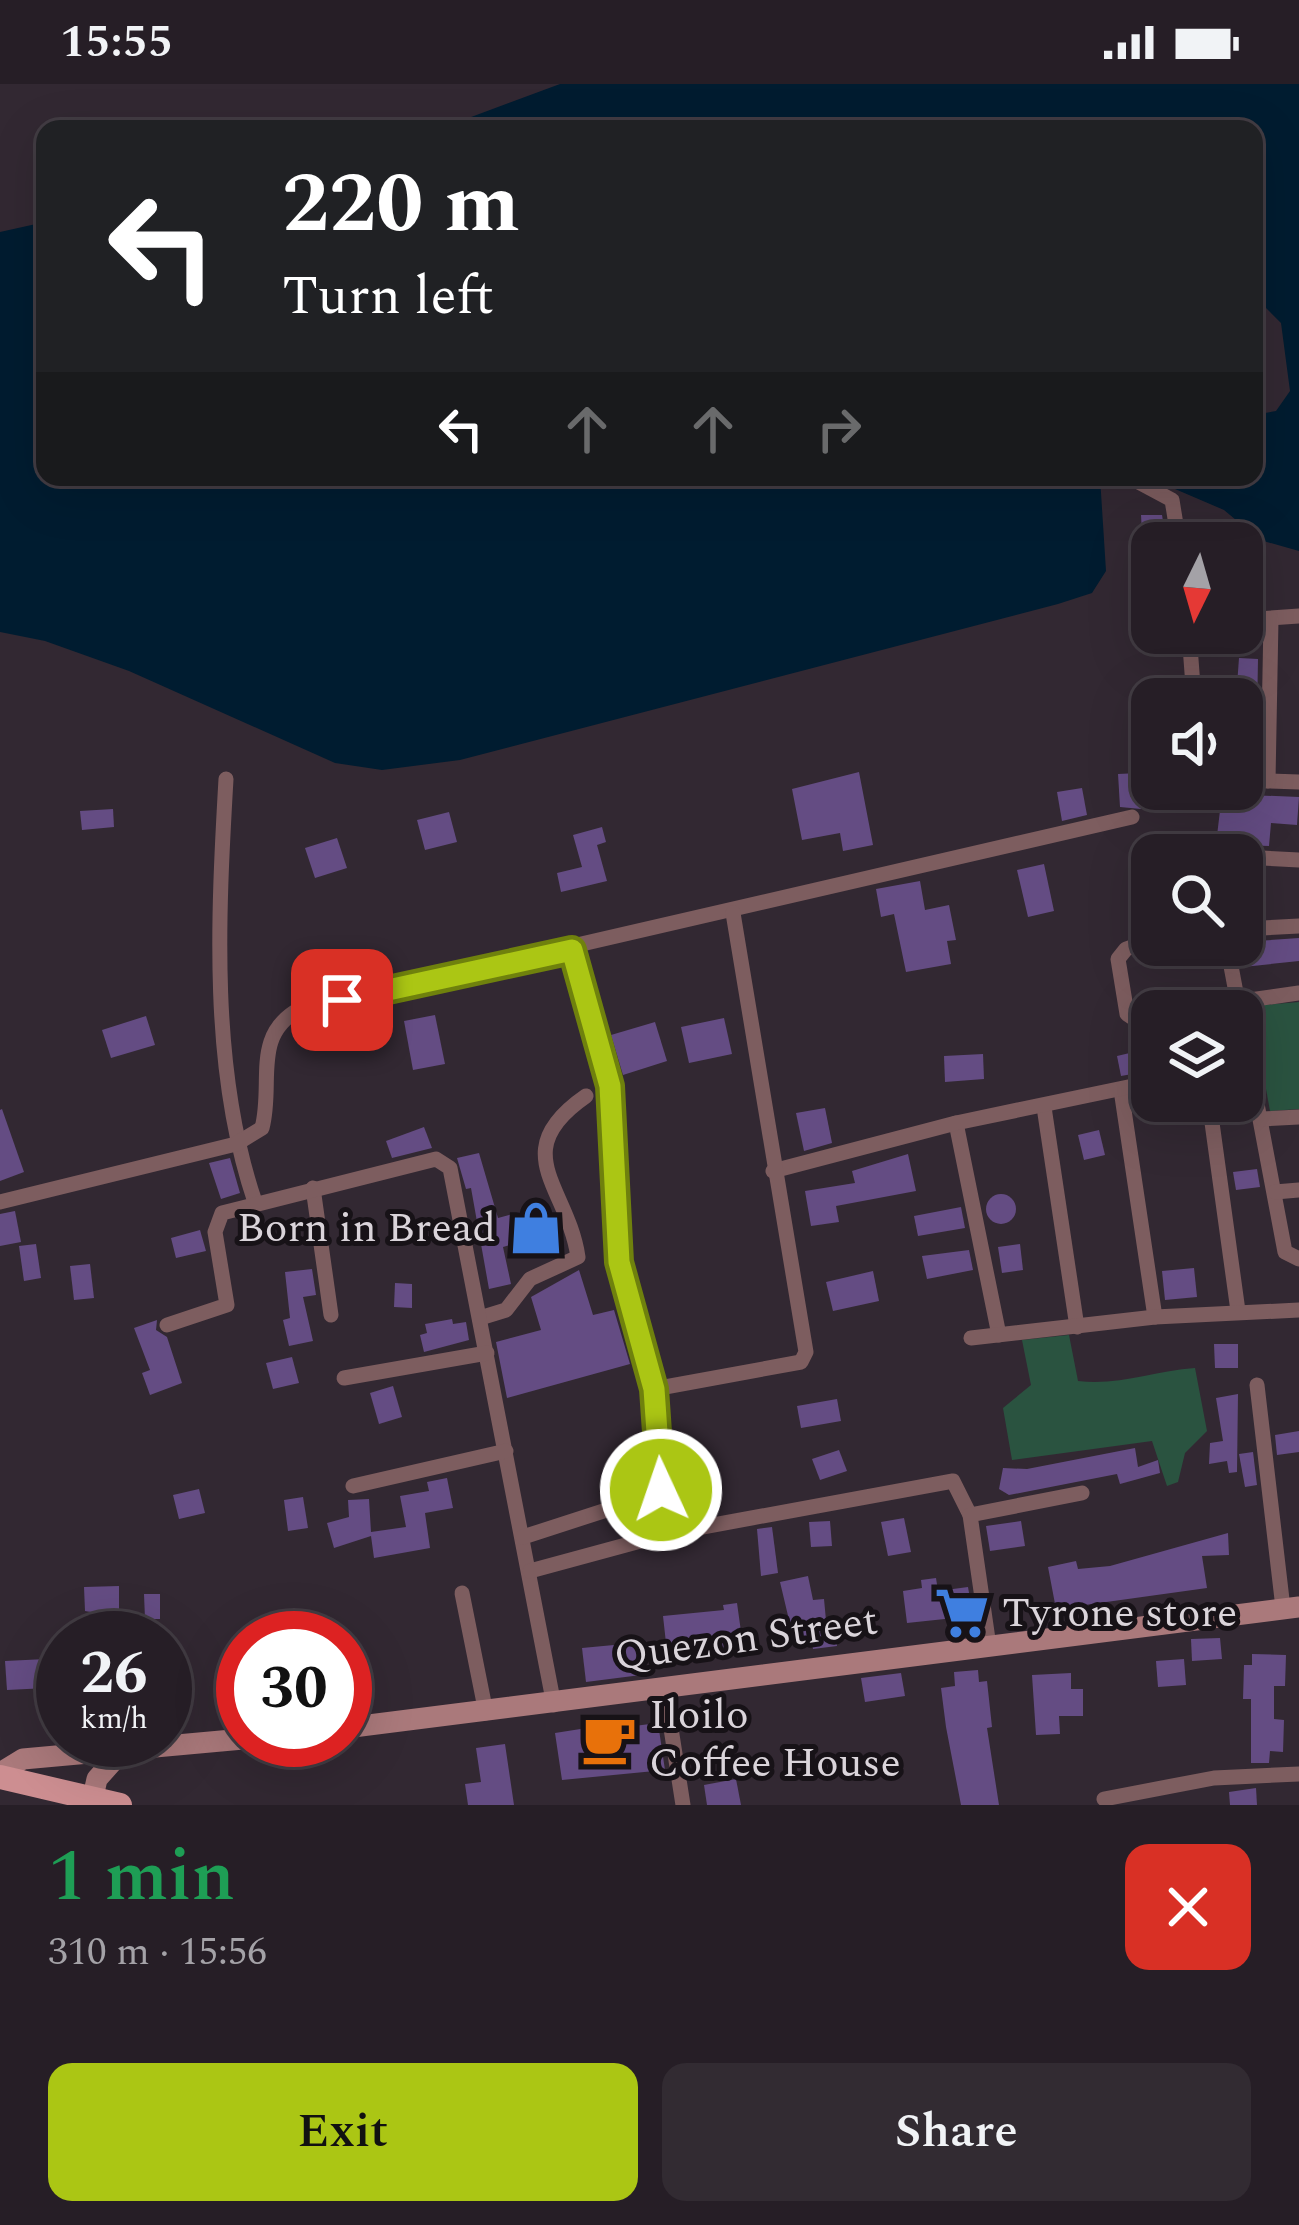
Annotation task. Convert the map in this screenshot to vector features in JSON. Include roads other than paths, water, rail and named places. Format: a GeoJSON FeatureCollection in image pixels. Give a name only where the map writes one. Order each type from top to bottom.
{"type":"FeatureCollection","features":[{"type":"Feature","properties":{"kind":"main road","name":"Quezon Street"},"geometry":{"type":"LineString","coordinates":[[372,1725],[1291,1607]]}},
{"type":"Feature","properties":{"kind":"main road"},"geometry":{"type":"LineString","coordinates":[[36,1758],[23,1759],[0,1775],[39,1795],[93,1797],[120,1805]]}},
{"type":"Feature","properties":{"kind":"main road"},"geometry":{"type":"LineString","coordinates":[[93,1797],[98,1779],[108,1767]]}},
{"type":"Feature","properties":{"kind":"street"},"geometry":{"type":"LineString","coordinates":[[1146,486],[1172,500],[1176,522]]}},
{"type":"Feature","properties":{"kind":"street"},"geometry":{"type":"LineString","coordinates":[[1263,619],[1299,616]]}},
{"type":"Feature","properties":{"kind":"street"},"geometry":{"type":"LineString","coordinates":[[1268,781],[1271,619]]}},
{"type":"Feature","properties":{"kind":"street"},"geometry":{"type":"LineString","coordinates":[[226,779],[221,866],[226,1055],[236,1144],[255,1202]]}},
{"type":"Feature","properties":{"kind":"street"},"geometry":{"type":"LineString","coordinates":[[1263,781],[1299,782]]}},
{"type":"Feature","properties":{"kind":"street"},"geometry":{"type":"LineString","coordinates":[[0,1202],[236,1144],[262,1129],[269,1042],[284,1018],[321,1004],[733,913],[1132,817]]}},
{"type":"Feature","properties":{"kind":"street"},"geometry":{"type":"LineString","coordinates":[[1263,858],[1299,860]]}},
{"type":"Feature","properties":{"kind":"street"},"geometry":{"type":"LineString","coordinates":[[654,1389],[805,1359],[733,913]]}},
{"type":"Feature","properties":{"kind":"street"},"geometry":{"type":"LineString","coordinates":[[1263,928],[1299,926]]}},
{"type":"Feature","properties":{"kind":"street"},"geometry":{"type":"LineString","coordinates":[[1131,947],[1118,959],[1131,1017]]}},
{"type":"Feature","properties":{"kind":"street"},"geometry":{"type":"LineString","coordinates":[[523,1537],[661,1490],[654,1389],[619,1262],[610,1086],[572,950]]}},
{"type":"Feature","properties":{"kind":"street"},"geometry":{"type":"LineString","coordinates":[[1263,995],[1299,993]]}},
{"type":"Feature","properties":{"kind":"street"},"geometry":{"type":"LineString","coordinates":[[773,1171],[956,1123],[1131,1087]]}},
{"type":"Feature","properties":{"kind":"street"},"geometry":{"type":"LineString","coordinates":[[1121,1090],[1155,1317]]}},
{"type":"Feature","properties":{"kind":"street"},"geometry":{"type":"LineString","coordinates":[[480,1318],[506,1310],[530,1279],[578,1257],[541,1160],[548,1134],[586,1096]]}},
{"type":"Feature","properties":{"kind":"street"},"geometry":{"type":"LineString","coordinates":[[1044,1107],[1078,1327]]}},
{"type":"Feature","properties":{"kind":"street"},"geometry":{"type":"LineString","coordinates":[[1263,1119],[1299,1117]]}},
{"type":"Feature","properties":{"kind":"street"},"geometry":{"type":"LineString","coordinates":[[1212,1122],[1238,1311]]}},
{"type":"Feature","properties":{"kind":"street"},"geometry":{"type":"LineString","coordinates":[[1263,1122],[1285,1252],[1299,1259]]}},
{"type":"Feature","properties":{"kind":"street"},"geometry":{"type":"LineString","coordinates":[[956,1123],[999,1335]]}},
{"type":"Feature","properties":{"kind":"street"},"geometry":{"type":"LineString","coordinates":[[167,1325],[227,1305],[217,1220],[255,1202],[436,1159],[444,1161],[451,1168],[554,1705]]}},
{"type":"Feature","properties":{"kind":"street"},"geometry":{"type":"LineString","coordinates":[[313,1188],[331,1315]]}},
{"type":"Feature","properties":{"kind":"street"},"geometry":{"type":"LineString","coordinates":[[1275,1192],[1299,1190]]}},
{"type":"Feature","properties":{"kind":"street"},"geometry":{"type":"LineString","coordinates":[[971,1338],[1155,1317],[1299,1310]]}},
{"type":"Feature","properties":{"kind":"street"},"geometry":{"type":"LineString","coordinates":[[344,1378],[488,1353]]}},
{"type":"Feature","properties":{"kind":"street"},"geometry":{"type":"LineString","coordinates":[[1257,1385],[1291,1607]]}},
{"type":"Feature","properties":{"kind":"street"},"geometry":{"type":"LineString","coordinates":[[353,1486],[506,1451]]}},
{"type":"Feature","properties":{"kind":"street"},"geometry":{"type":"LineString","coordinates":[[530,1570],[670,1533],[952,1481],[970,1515],[989,1646]]}},
{"type":"Feature","properties":{"kind":"street"},"geometry":{"type":"LineString","coordinates":[[970,1515],[1082,1492]]}},
{"type":"Feature","properties":{"kind":"street"},"geometry":{"type":"LineString","coordinates":[[462,1593],[486,1713]]}},
{"type":"Feature","properties":{"kind":"street"},"geometry":{"type":"LineString","coordinates":[[665,1690],[683,1805]]}},
{"type":"Feature","properties":{"kind":"street"},"geometry":{"type":"LineString","coordinates":[[1104,1799],[1214,1778],[1299,1774]]}},
{"type":"Feature","properties":{"kind":"water"},"geometry":{"type":"Polygon","coordinates":[[[560,84],[1299,84],[1299,551],[1263,541],[1263,522],[1238,522],[1224,510],[1168,486],[1263,486],[1263,413],[1276,411],[1290,391],[1281,323],[1263,305],[1263,120],[463,120],[560,84]]]}},
{"type":"Feature","properties":{"kind":"water"},"geometry":{"type":"Polygon","coordinates":[[[36,224],[36,486],[1101,486],[1106,571],[1092,593],[1058,604],[460,760],[382,770],[335,763],[129,671],[45,641],[0,632],[0,232],[36,224]]]}},
{"type":"Feature","properties":{"kind":"place","name":"Born in Bread"},"geometry":{"type":"Point","coordinates":[536,1228]}},
{"type":"Feature","properties":{"kind":"place","name":"Tyrone store"},"geometry":{"type":"Point","coordinates":[962,1613]}},
{"type":"Feature","properties":{"kind":"place","name":"Iloilo Coffee House"},"geometry":{"type":"Point","coordinates":[609,1739]}}]}
